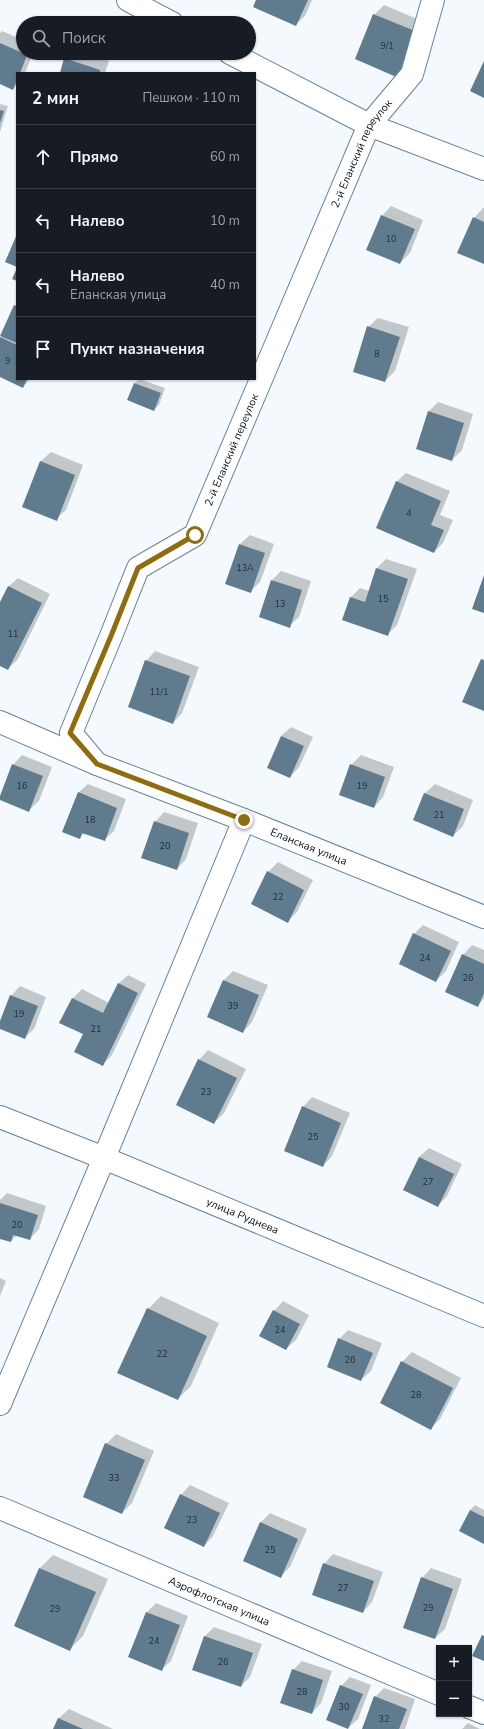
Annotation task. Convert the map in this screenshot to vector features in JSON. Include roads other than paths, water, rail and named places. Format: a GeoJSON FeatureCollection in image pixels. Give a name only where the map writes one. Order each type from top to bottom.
{"type":"FeatureCollection","features":[{"type":"Feature","properties":{"kind":"street"},"geometry":{"type":"LineString","coordinates":[[128,0],[159,16]]}},
{"type":"Feature","properties":{"kind":"street","name":"2-й Еланский переулок"},"geometry":{"type":"LineString","coordinates":[[97,764],[70,733],[138,568],[195,535],[369,125],[412,74],[433,0]]}},
{"type":"Feature","properties":{"kind":"street"},"geometry":{"type":"LineString","coordinates":[[244,60],[369,125],[484,169]]}},
{"type":"Feature","properties":{"kind":"street","name":"Еланская улица"},"geometry":{"type":"LineString","coordinates":[[0,722],[97,764],[244,820],[484,917]]}},
{"type":"Feature","properties":{"kind":"street"},"geometry":{"type":"LineString","coordinates":[[0,1404],[244,820]]}},
{"type":"Feature","properties":{"kind":"street","name":"улица Руднева"},"geometry":{"type":"LineString","coordinates":[[0,1117],[104,1158],[484,1316]]}},
{"type":"Feature","properties":{"kind":"street","name":"Аэрофлотская улица"},"geometry":{"type":"LineString","coordinates":[[0,1508],[436,1693]]}},
{"type":"Feature","properties":{"kind":"street"},"geometry":{"type":"LineString","coordinates":[[472,1708],[484,1713]]}}]}
